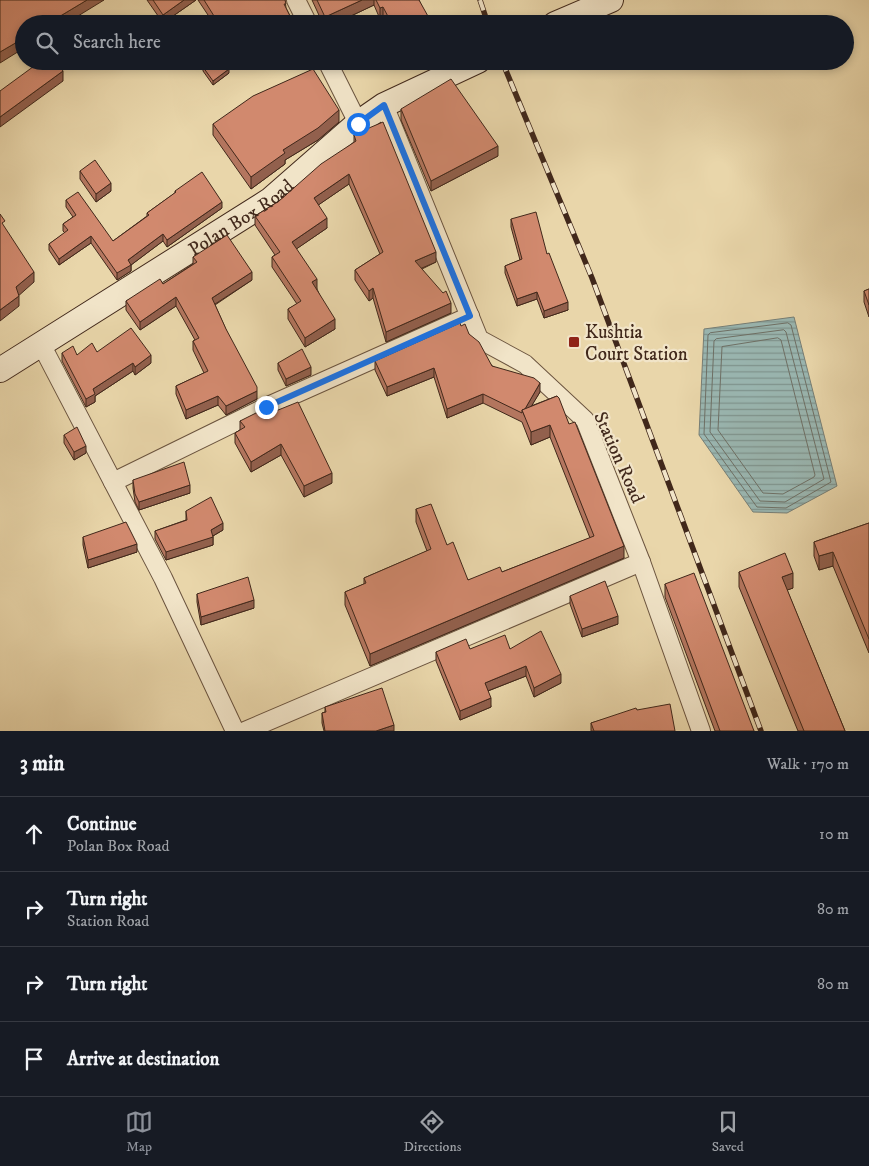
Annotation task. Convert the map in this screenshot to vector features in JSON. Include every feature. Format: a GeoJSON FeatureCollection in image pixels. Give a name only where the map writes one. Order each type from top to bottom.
{"type":"FeatureCollection","features":[{"type":"Feature","properties":{"kind":"main road"},"geometry":{"type":"LineString","coordinates":[[576,15],[611,0]]}},
{"type":"Feature","properties":{"kind":"main road","name":"Polan Box Road"},"geometry":{"type":"LineString","coordinates":[[0,370],[270,200],[358,124],[384,105],[459,70]]}},
{"type":"Feature","properties":{"kind":"street"},"geometry":{"type":"LineString","coordinates":[[296,0],[304,15]]}},
{"type":"Feature","properties":{"kind":"street"},"geometry":{"type":"LineString","coordinates":[[331,70],[358,124]]}},
{"type":"Feature","properties":{"kind":"street","name":"Station Road"},"geometry":{"type":"LineString","coordinates":[[384,105],[480,339],[525,364],[585,420],[641,562],[702,731]]}},
{"type":"Feature","properties":{"kind":"street"},"geometry":{"type":"LineString","coordinates":[[113,482],[266,407],[470,316]]}},
{"type":"Feature","properties":{"kind":"street"},"geometry":{"type":"LineString","coordinates":[[41,344],[163,578],[235,731]]}},
{"type":"Feature","properties":{"kind":"street"},"geometry":{"type":"LineString","coordinates":[[245,731],[641,562]]}},
{"type":"Feature","properties":{"kind":"water"},"geometry":{"type":"Polygon","coordinates":[[[794,317],[837,486],[787,513],[753,512],[699,435],[704,329],[794,317]]]}},
{"type":"Feature","properties":{"kind":"building"},"geometry":{"type":"Polygon","coordinates":[[[0,0],[87,0],[62,15],[15,15],[15,43],[0,52],[0,0]]]}},
{"type":"Feature","properties":{"kind":"building"},"geometry":{"type":"Polygon","coordinates":[[[153,0],[184,0],[163,15],[153,0]]]}},
{"type":"Feature","properties":{"kind":"building"},"geometry":{"type":"Polygon","coordinates":[[[204,0],[285,0],[286,4],[284,4],[290,15],[213,15],[204,0]]]}},
{"type":"Feature","properties":{"kind":"building"},"geometry":{"type":"Polygon","coordinates":[[[317,0],[362,0],[329,15],[324,15],[317,0]]]}},
{"type":"Feature","properties":{"kind":"building"},"geometry":{"type":"Polygon","coordinates":[[[376,0],[419,0],[427,15],[387,15],[383,7],[380,8],[376,0]]]}},
{"type":"Feature","properties":{"kind":"building"},"geometry":{"type":"Polygon","coordinates":[[[29,70],[63,71],[0,117],[0,91],[29,70]]]}},
{"type":"Feature","properties":{"kind":"building"},"geometry":{"type":"Polygon","coordinates":[[[205,70],[228,70],[213,81],[205,70]]]}},
{"type":"Feature","properties":{"kind":"building"},"geometry":{"type":"Polygon","coordinates":[[[314,70],[339,110],[318,128],[283,150],[285,153],[251,177],[213,124],[253,96],[314,70]]]}},
{"type":"Feature","properties":{"kind":"building"},"geometry":{"type":"Polygon","coordinates":[[[451,79],[498,146],[431,181],[401,109],[451,79]]]}},
{"type":"Feature","properties":{"kind":"building"},"geometry":{"type":"Polygon","coordinates":[[[383,122],[436,252],[415,261],[443,293],[446,291],[451,303],[386,332],[373,288],[369,291],[355,270],[383,252],[349,174],[314,198],[327,218],[292,242],[317,279],[312,282],[335,319],[305,338],[288,309],[301,301],[272,257],[280,252],[255,216],[279,201],[321,164],[356,141],[355,134],[383,122]]]}},
{"type":"Feature","properties":{"kind":"building"},"geometry":{"type":"Polygon","coordinates":[[[95,160],[111,183],[96,194],[80,171],[95,160]]]}},
{"type":"Feature","properties":{"kind":"building"},"geometry":{"type":"Polygon","coordinates":[[[202,172],[222,202],[167,240],[163,234],[128,260],[131,265],[117,273],[91,236],[59,259],[49,244],[68,230],[63,224],[76,215],[66,200],[78,192],[113,241],[149,215],[147,213],[175,191],[202,172]]]}},
{"type":"Feature","properties":{"kind":"building"},"geometry":{"type":"Polygon","coordinates":[[[536,212],[547,254],[549,253],[568,302],[544,311],[537,292],[517,299],[505,266],[522,259],[511,219],[536,212]]]}},
{"type":"Feature","properties":{"kind":"building"},"geometry":{"type":"Polygon","coordinates":[[[0,214],[5,221],[2,223],[34,272],[16,287],[19,296],[0,310],[0,214]]]}},
{"type":"Feature","properties":{"kind":"building"},"geometry":{"type":"Polygon","coordinates":[[[227,235],[252,272],[212,298],[257,387],[257,391],[226,406],[218,396],[186,410],[176,386],[208,371],[193,341],[199,338],[176,297],[140,322],[126,301],[160,279],[163,284],[197,262],[193,257],[227,235]]]}},
{"type":"Feature","properties":{"kind":"building"},"geometry":{"type":"Polygon","coordinates":[[[869,289],[869,305],[864,291],[869,289]]]}},
{"type":"Feature","properties":{"kind":"building"},"geometry":{"type":"Polygon","coordinates":[[[460,323],[461,326],[465,324],[469,334],[479,342],[492,366],[534,378],[540,383],[525,409],[522,410],[522,413],[483,394],[447,409],[434,368],[387,387],[375,361],[460,323]]]}},
{"type":"Feature","properties":{"kind":"building"},"geometry":{"type":"Polygon","coordinates":[[[131,328],[151,355],[135,367],[133,363],[93,389],[95,394],[86,399],[62,353],[73,346],[77,355],[92,343],[97,352],[131,328]]]}},
{"type":"Feature","properties":{"kind":"building"},"geometry":{"type":"Polygon","coordinates":[[[302,349],[311,367],[286,379],[278,363],[302,349]]]}},
{"type":"Feature","properties":{"kind":"building"},"geometry":{"type":"Polygon","coordinates":[[[557,396],[569,424],[575,422],[624,546],[370,654],[345,592],[366,583],[364,578],[431,549],[416,509],[431,504],[447,545],[453,542],[468,580],[500,567],[502,572],[594,536],[550,425],[531,432],[522,410],[557,396]]]}},
{"type":"Feature","properties":{"kind":"building"},"geometry":{"type":"Polygon","coordinates":[[[298,402],[332,473],[304,486],[281,444],[251,462],[235,433],[245,427],[240,421],[260,411],[261,417],[298,402]]]}},
{"type":"Feature","properties":{"kind":"building"},"geometry":{"type":"Polygon","coordinates":[[[77,427],[86,446],[74,452],[64,435],[77,427]]]}},
{"type":"Feature","properties":{"kind":"building"},"geometry":{"type":"Polygon","coordinates":[[[184,462],[190,485],[139,502],[135,494],[133,480],[184,462]]]}},
{"type":"Feature","properties":{"kind":"building"},"geometry":{"type":"Polygon","coordinates":[[[211,497],[223,523],[211,530],[213,537],[166,552],[155,531],[187,520],[186,511],[211,497]]]}},
{"type":"Feature","properties":{"kind":"building"},"geometry":{"type":"Polygon","coordinates":[[[126,522],[137,544],[88,560],[83,537],[126,522]]]}},
{"type":"Feature","properties":{"kind":"building"},"geometry":{"type":"Polygon","coordinates":[[[869,523],[869,639],[833,552],[819,556],[814,542],[869,523]]]}},
{"type":"Feature","properties":{"kind":"building"},"geometry":{"type":"Polygon","coordinates":[[[785,553],[793,573],[782,577],[845,731],[804,731],[739,572],[785,553]]]}},
{"type":"Feature","properties":{"kind":"building"},"geometry":{"type":"Polygon","coordinates":[[[694,573],[754,731],[720,731],[665,584],[694,573]]]}},
{"type":"Feature","properties":{"kind":"building"},"geometry":{"type":"Polygon","coordinates":[[[248,577],[254,600],[201,617],[197,594],[248,577]]]}},
{"type":"Feature","properties":{"kind":"building"},"geometry":{"type":"Polygon","coordinates":[[[605,581],[618,616],[582,629],[570,596],[605,581]]]}},
{"type":"Feature","properties":{"kind":"building"},"geometry":{"type":"Polygon","coordinates":[[[541,631],[561,674],[534,688],[526,666],[485,683],[491,698],[460,711],[436,652],[466,639],[470,649],[505,635],[510,649],[541,631]]]}},
{"type":"Feature","properties":{"kind":"building"},"geometry":{"type":"Polygon","coordinates":[[[382,688],[394,725],[376,731],[325,731],[322,713],[326,712],[325,707],[382,688]]]}},
{"type":"Feature","properties":{"kind":"building"},"geometry":{"type":"Polygon","coordinates":[[[670,704],[675,731],[594,731],[591,723],[636,708],[637,710],[670,704]]]}},
{"type":"Feature","properties":{"kind":"railway"},"geometry":{"type":"LineString","coordinates":[[480,0],[485,15]]}},
{"type":"Feature","properties":{"kind":"railway"},"geometry":{"type":"LineString","coordinates":[[506,70],[592,278],[761,731]]}},
{"type":"Feature","properties":{"kind":"place","name":"Kushtia Court Station"},"geometry":{"type":"Point","coordinates":[574,342]}},
{"type":"Feature","properties":{"kind":"route"},"geometry":{"type":"LineString","coordinates":[[266,407],[470,316],[384,105],[358,124]]}}]}
